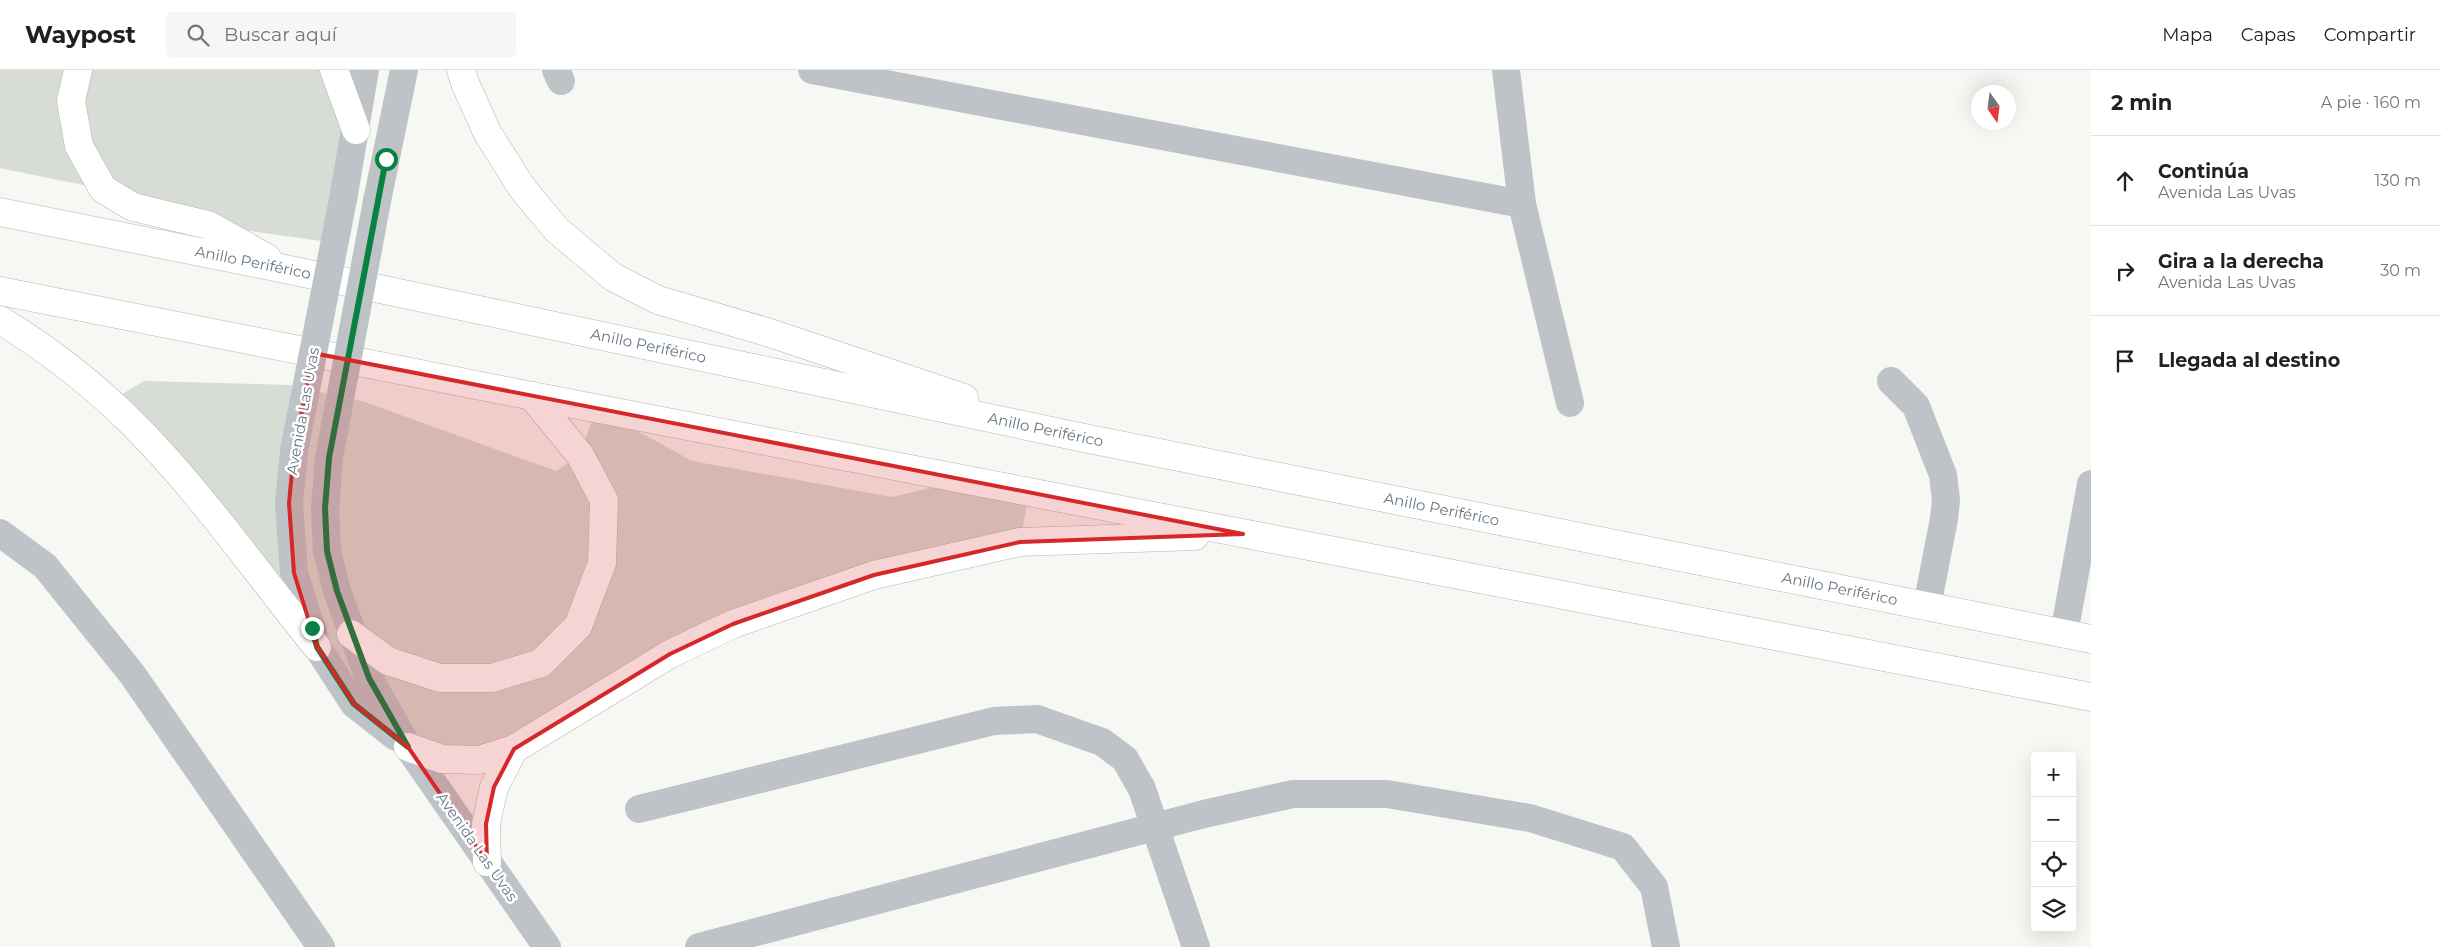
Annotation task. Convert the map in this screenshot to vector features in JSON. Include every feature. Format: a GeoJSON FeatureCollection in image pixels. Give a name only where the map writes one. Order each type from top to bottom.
{"type":"FeatureCollection","features":[{"type":"Feature","properties":{"kind":"highway"},"geometry":{"type":"LineString","coordinates":[[78,70],[71,101],[78,146],[103,190],[133,207],[208,225],[290,270]]}},
{"type":"Feature","properties":{"kind":"highway"},"geometry":{"type":"LineString","coordinates":[[334,70],[356,130]]}},
{"type":"Feature","properties":{"kind":"highway"},"geometry":{"type":"LineString","coordinates":[[461,70],[487,132],[522,188],[558,230],[613,277],[658,300],[770,333],[1084,438]]}},
{"type":"Feature","properties":{"kind":"highway","name":"Anillo Periférico"},"geometry":{"type":"LineString","coordinates":[[0,212],[290,270],[1084,438],[2091,639]]}},
{"type":"Feature","properties":{"kind":"highway"},"geometry":{"type":"LineString","coordinates":[[0,291],[532,396],[2091,697]]}},
{"type":"Feature","properties":{"kind":"highway"},"geometry":{"type":"LineString","coordinates":[[0,320],[82,378],[129,420],[205,504],[255,571],[317,647]]}},
{"type":"Feature","properties":{"kind":"highway"},"geometry":{"type":"LineString","coordinates":[[351,634],[388,661],[440,678],[492,678],[541,663],[578,626],[602,563],[604,500],[580,455],[532,396]]}},
{"type":"Feature","properties":{"kind":"highway"},"geometry":{"type":"LineString","coordinates":[[408,747],[442,759],[470,760],[479,760],[514,749],[670,654],[733,624],[874,575],[1020,542],[1243,534]]}},
{"type":"Feature","properties":{"kind":"highway"},"geometry":{"type":"LineString","coordinates":[[487,862],[486,824],[494,787],[514,749]]}},
{"type":"Feature","properties":{"kind":"street","name":"Avenida Las Uvas"},"geometry":{"type":"LineString","coordinates":[[365,70],[356,130],[294,451],[289,503],[294,573],[317,647],[354,704],[408,747]]}},
{"type":"Feature","properties":{"kind":"street"},"geometry":{"type":"LineString","coordinates":[[379,189],[382,129],[388,70]]}},
{"type":"Feature","properties":{"kind":"street","name":"Avenida Las Uvas"},"geometry":{"type":"LineString","coordinates":[[404,70],[379,189],[329,458],[325,508],[327,551],[351,634],[369,678],[408,747],[547,947]]}},
{"type":"Feature","properties":{"kind":"street"},"geometry":{"type":"LineString","coordinates":[[812,70],[1522,204]]}},
{"type":"Feature","properties":{"kind":"street"},"geometry":{"type":"LineString","coordinates":[[1506,70],[1522,204],[1570,403]]}},
{"type":"Feature","properties":{"kind":"street"},"geometry":{"type":"LineString","coordinates":[[1891,381],[1916,406],[1943,475],[1946,500],[1944,519],[1927,606]]}},
{"type":"Feature","properties":{"kind":"street"},"geometry":{"type":"LineString","coordinates":[[2064,634],[2091,484]]}},
{"type":"Feature","properties":{"kind":"street"},"geometry":{"type":"LineString","coordinates":[[0,534],[45,566],[132,674],[321,947]]}},
{"type":"Feature","properties":{"kind":"street"},"geometry":{"type":"LineString","coordinates":[[639,809],[994,721],[1038,719],[1102,742],[1126,759],[1142,789],[1196,947]]}},
{"type":"Feature","properties":{"kind":"street"},"geometry":{"type":"LineString","coordinates":[[699,947],[1293,794],[1387,794],[1530,818],[1623,847],[1654,887],[1666,947]]}},
{"type":"Feature","properties":{"kind":"highlighted area"},"geometry":{"type":"Polygon","coordinates":[[[313,353],[1243,534],[1020,542],[874,575],[733,624],[670,654],[514,749],[494,787],[486,824],[487,862],[408,747],[354,704],[317,647],[294,573],[289,503],[294,451],[313,353]]]}},
{"type":"Feature","properties":{"kind":"shaded area"},"geometry":{"type":"Polygon","coordinates":[[[0,70],[365,70],[335,243],[208,225],[103,189],[0,168],[0,70]]]}},
{"type":"Feature","properties":{"kind":"shaded area"},"geometry":{"type":"Polygon","coordinates":[[[144,381],[289,385],[362,401],[556,471],[580,455],[596,408],[692,461],[892,497],[962,480],[1029,493],[1020,542],[733,624],[514,749],[408,747],[109,402],[144,381]]]}},
{"type":"Feature","properties":{"kind":"route"},"geometry":{"type":"LineString","coordinates":[[312,628],[317,647],[354,704],[408,747],[369,678],[351,634],[337,591],[327,551],[325,508],[329,458],[386,159]]}}]}
